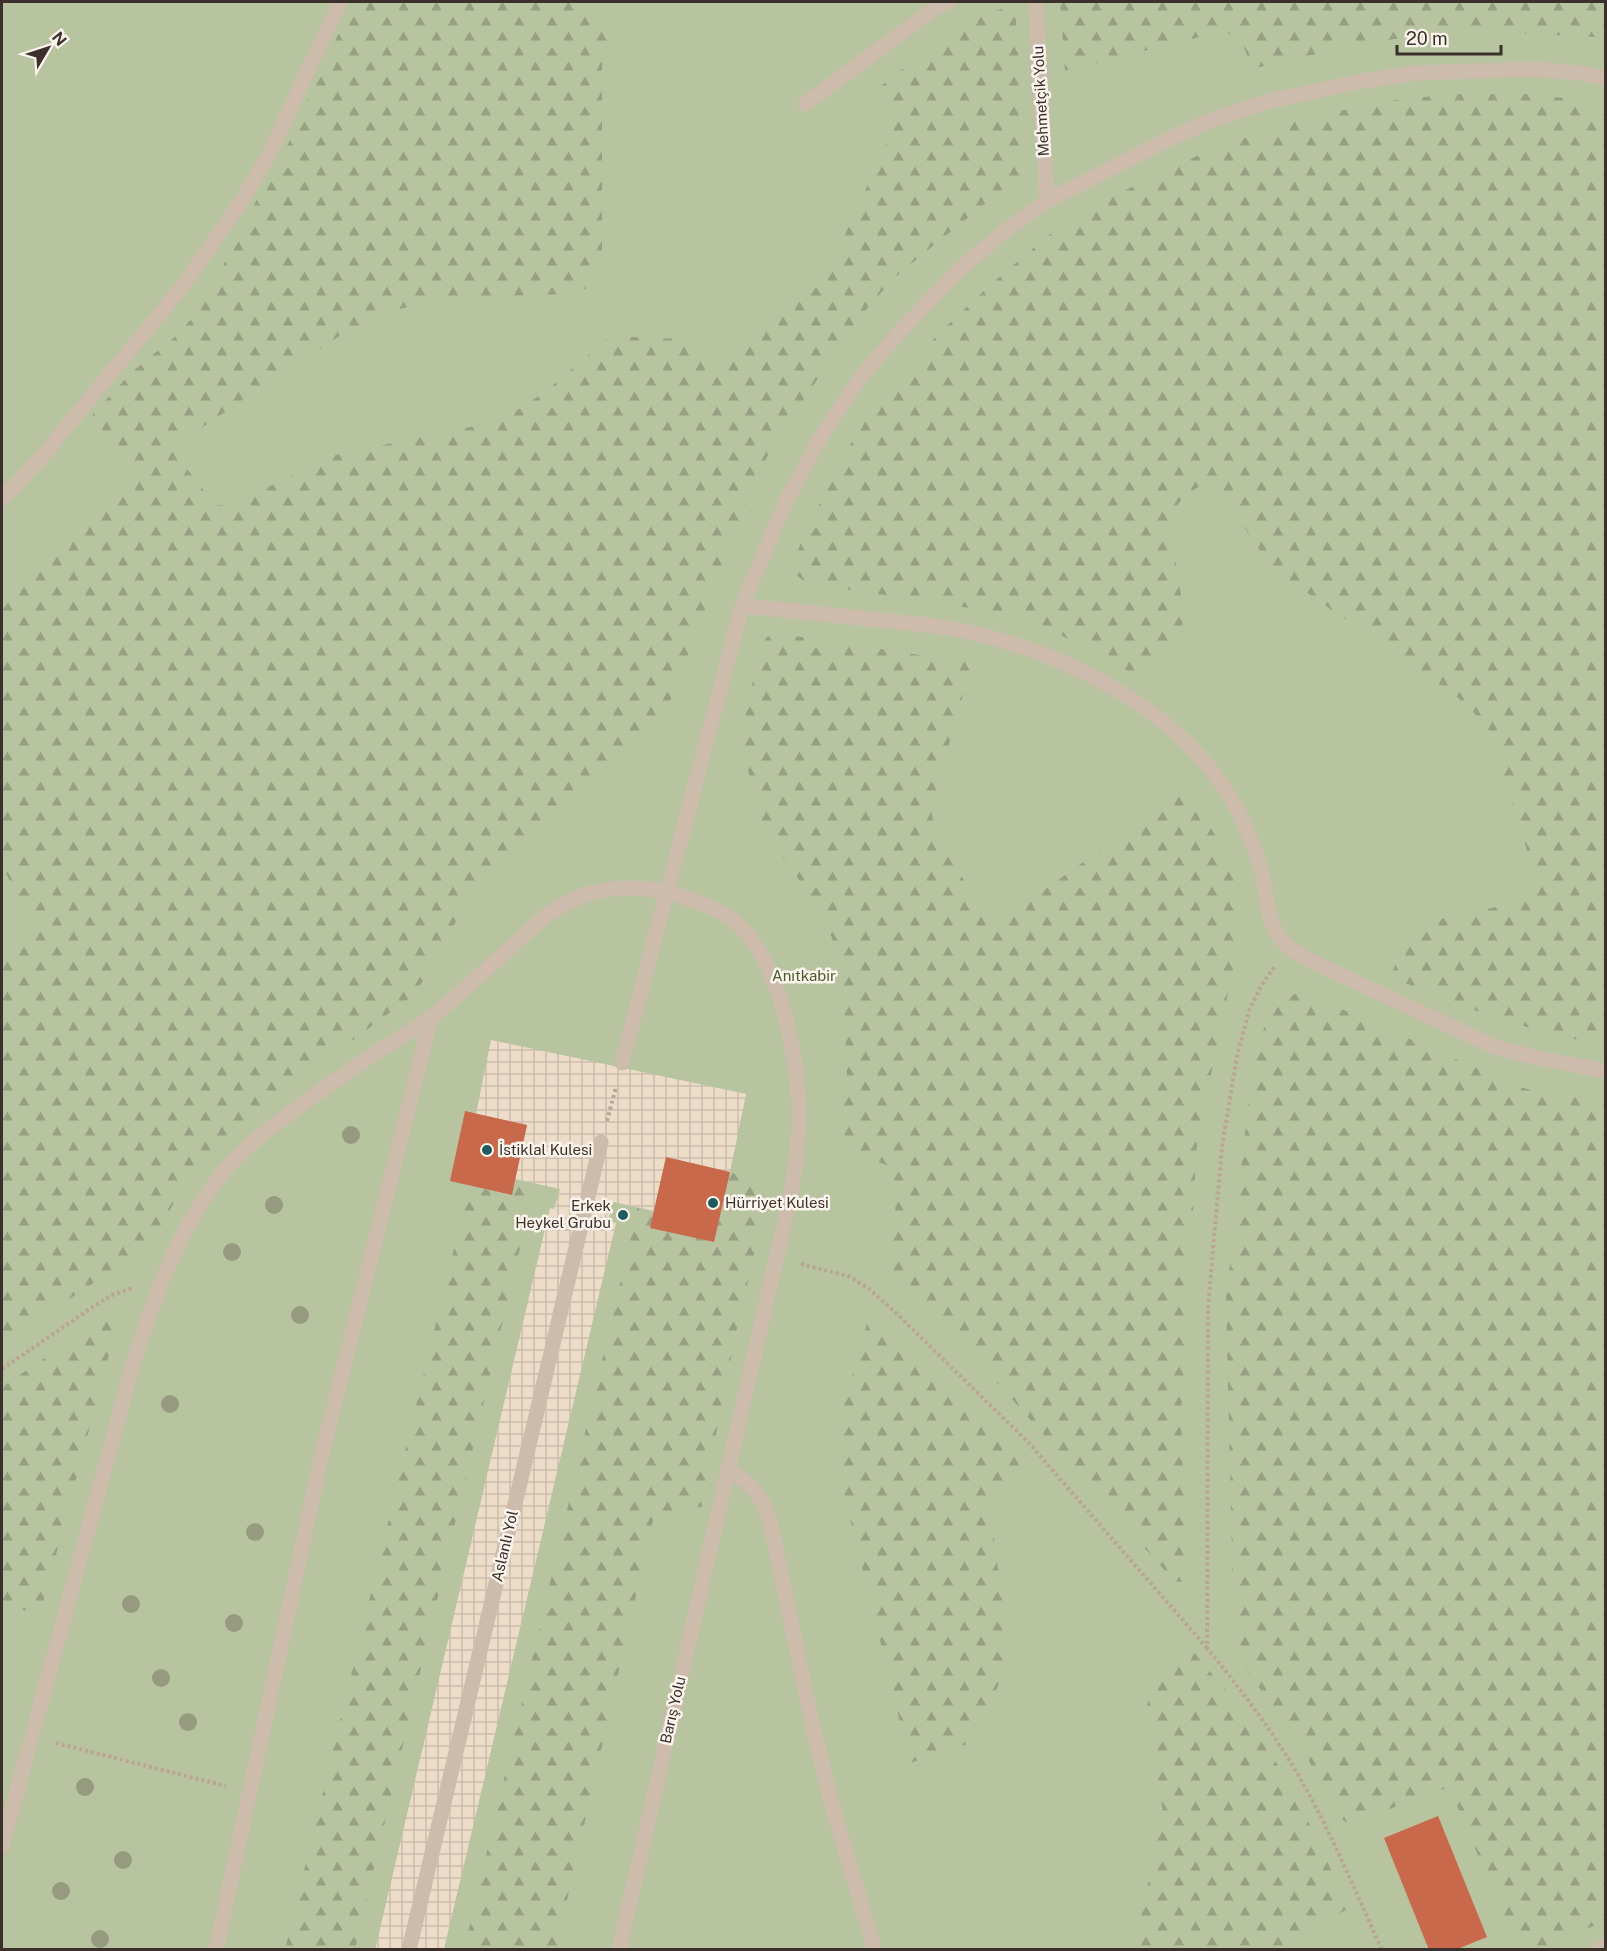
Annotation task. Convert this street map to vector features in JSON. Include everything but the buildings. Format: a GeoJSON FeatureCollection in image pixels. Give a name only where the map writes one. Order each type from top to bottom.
{"type":"FeatureCollection","features":[{"type":"Feature","properties":{"kind":"street"},"geometry":{"type":"LineString","coordinates":[[2,499],[40,459],[182,287],[243,199],[268,156],[340,2]]}},
{"type":"Feature","properties":{"kind":"street"},"geometry":{"type":"LineString","coordinates":[[805,104],[938,6],[949,2]]}},
{"type":"Feature","properties":{"kind":"street","name":"Mehmetçik Yolu"},"geometry":{"type":"LineString","coordinates":[[1036,2],[1047,201]]}},
{"type":"Feature","properties":{"kind":"street"},"geometry":{"type":"LineString","coordinates":[[622,1063],[742,606],[785,502],[822,435],[861,377],[894,338],[959,270],[1006,230],[1047,201],[1171,138],[1217,118],[1282,99],[1362,81],[1428,72],[1535,69],[1605,78]]}},
{"type":"Feature","properties":{"kind":"street"},"geometry":{"type":"LineString","coordinates":[[742,606],[910,623],[976,633],[1037,652],[1103,682],[1146,709],[1176,732],[1202,758],[1221,784],[1252,842],[1262,872],[1274,929],[1287,946],[1319,965],[1495,1047],[1605,1071]]}},
{"type":"Feature","properties":{"kind":"street","name":"Barış Yolu"},"geometry":{"type":"LineString","coordinates":[[2,1845],[135,1357],[158,1287],[205,1197],[228,1167],[256,1138],[345,1072],[431,1018],[546,916],[574,899],[600,890],[628,889],[667,892],[703,903],[722,913],[736,922],[758,948],[770,970],[779,995],[794,1063],[799,1118],[792,1189],[619,1950]]}},
{"type":"Feature","properties":{"kind":"street"},"geometry":{"type":"LineString","coordinates":[[216,1950],[321,1458],[431,1018]]}},
{"type":"Feature","properties":{"kind":"street","name":"Aslanlı Yol"},"geometry":{"type":"LineString","coordinates":[[410,1950],[601,1142]]}},
{"type":"Feature","properties":{"kind":"street"},"geometry":{"type":"LineString","coordinates":[[728,1470],[744,1478],[755,1489],[770,1520],[833,1809],[875,1950]]}},
{"type":"Feature","properties":{"kind":"street"},"geometry":{"type":"LineString","coordinates":[[1598,1950],[1605,1946]]}},
{"type":"Feature","properties":{"kind":"path"},"geometry":{"type":"LineString","coordinates":[[1207,1648],[1208,1308],[1222,1147],[1237,1056],[1249,1011],[1260,988],[1287,946]]}},
{"type":"Feature","properties":{"kind":"path"},"geometry":{"type":"LineString","coordinates":[[601,1142],[622,1063]]}},
{"type":"Feature","properties":{"kind":"path"},"geometry":{"type":"LineString","coordinates":[[776,1259],[827,1269],[849,1276],[868,1288],[1028,1442],[1207,1648],[1246,1697],[1305,1787],[1382,1950]]}},
{"type":"Feature","properties":{"kind":"path"},"geometry":{"type":"LineString","coordinates":[[2,1369],[112,1295],[129,1288],[158,1287]]}},
{"type":"Feature","properties":{"kind":"path"},"geometry":{"type":"LineString","coordinates":[[31,1737],[250,1792]]}},
{"type":"Feature","properties":{"kind":"green space","name":"Anıtkabir"},"geometry":{"type":"Polygon","coordinates":[[[2,2],[1605,2],[1605,1949],[2,1950],[2,2]]]}},
{"type":"Feature","properties":{"kind":"green space"},"geometry":{"type":"Polygon","coordinates":[[[353,2],[589,2],[615,32],[606,46],[602,61],[602,262],[592,284],[584,290],[570,294],[451,298],[394,310],[345,332],[171,448],[214,504],[226,506],[244,499],[330,456],[475,426],[503,417],[543,393],[610,336],[683,339],[713,366],[827,264],[840,246],[893,129],[892,117],[872,93],[960,23],[1015,5],[1025,160],[1020,175],[895,277],[869,306],[777,437],[755,481],[660,725],[646,742],[490,872],[468,899],[427,976],[411,997],[235,1127],[199,1162],[135,1267],[108,1275],[87,1287],[2,1345],[2,958],[26,945],[30,934],[30,923],[2,865],[2,610],[25,582],[143,467],[122,451],[92,415],[133,371],[176,336],[215,288],[229,250],[288,144],[353,2]]]}},
{"type":"Feature","properties":{"kind":"green space"},"geometry":{"type":"Polygon","coordinates":[[[1060,2],[1605,2],[1605,40],[1594,37],[1505,32],[1448,33],[1362,44],[1251,69],[1243,46],[1236,38],[1223,31],[1065,71],[1060,2]]]}},
{"type":"Feature","properties":{"kind":"green space"},"geometry":{"type":"Polygon","coordinates":[[[1454,94],[1535,94],[1605,104],[1605,1046],[1546,1033],[1462,1006],[1390,977],[1404,945],[1420,926],[1428,922],[1523,901],[1536,892],[1537,883],[1491,733],[1456,696],[1290,581],[1272,566],[1212,479],[1185,497],[1172,515],[1170,524],[1184,614],[1182,627],[1143,679],[1051,630],[1002,613],[806,583],[795,574],[793,567],[803,535],[854,438],[878,403],[939,333],[990,285],[1049,235],[1109,198],[1201,154],[1254,135],[1300,120],[1385,101],[1454,94]]]}},
{"type":"Feature","properties":{"kind":"green space"},"geometry":{"type":"Polygon","coordinates":[[[776,633],[972,663],[931,807],[935,835],[980,905],[988,910],[996,913],[1013,912],[1188,788],[1227,856],[1237,883],[1239,940],[1197,1142],[1181,1415],[1186,1573],[1181,1582],[1174,1581],[960,1341],[890,1272],[897,1187],[892,1174],[886,1165],[840,1146],[847,1076],[844,1013],[832,938],[821,911],[765,832],[755,801],[744,751],[745,717],[761,645],[767,637],[776,633]]]}},
{"type":"Feature","properties":{"kind":"green space"},"geometry":{"type":"Polygon","coordinates":[[[1295,994],[1312,996],[1519,1087],[1559,1096],[1605,1101],[1605,1920],[1546,1949],[1518,1949],[1452,1794],[1445,1789],[1355,1822],[1343,1820],[1291,1730],[1251,1677],[1234,1645],[1226,1299],[1253,1065],[1266,1024],[1277,1008],[1295,994]]]}},
{"type":"Feature","properties":{"kind":"green space"},"geometry":{"type":"Polygon","coordinates":[[[730,1172],[766,1185],[765,1207],[735,1337],[702,1507],[682,1508],[654,1516],[556,1949],[464,1950],[638,1207],[654,1211],[650,1228],[714,1242],[730,1172]]]}},
{"type":"Feature","properties":{"kind":"green space"},"geometry":{"type":"Polygon","coordinates":[[[515,1179],[535,1184],[355,1949],[285,1950],[469,1186],[511,1195],[515,1179]]]}},
{"type":"Feature","properties":{"kind":"green space"},"geometry":{"type":"Polygon","coordinates":[[[869,1316],[1022,1461],[998,1489],[992,1501],[993,1529],[1006,1632],[998,1686],[976,1732],[967,1744],[910,1763],[841,1481],[837,1447],[838,1427],[869,1316]]]}},
{"type":"Feature","properties":{"kind":"green space"},"geometry":{"type":"Polygon","coordinates":[[[104,1318],[112,1322],[115,1332],[40,1615],[2,1603],[2,1387],[104,1318]]]}},
{"type":"Feature","properties":{"kind":"green space"},"geometry":{"type":"Polygon","coordinates":[[[1192,1650],[1244,1714],[1273,1757],[1308,1821],[1349,1908],[1310,1932],[1294,1949],[1134,1949],[1163,1814],[1147,1706],[1153,1687],[1158,1680],[1192,1650]]]}},
{"type":"Feature","properties":{"kind":"shaded area"},"geometry":{"type":"Polygon","coordinates":[[[491,1040],[746,1094],[730,1172],[666,1157],[654,1211],[613,1202],[608,1221],[616,1223],[444,1949],[375,1950],[550,1208],[554,1209],[560,1189],[515,1179],[527,1125],[476,1114],[491,1040]]]}},
{"type":"Feature","properties":{"kind":"place","name":"İstiklal Kulesi"},"geometry":{"type":"Point","coordinates":[487,1150]}},
{"type":"Feature","properties":{"kind":"place","name":"Hürriyet Kulesi"},"geometry":{"type":"Point","coordinates":[713,1203]}},
{"type":"Feature","properties":{"kind":"place","name":"Erkek Heykel Grubu"},"geometry":{"type":"Point","coordinates":[623,1215]}}]}
